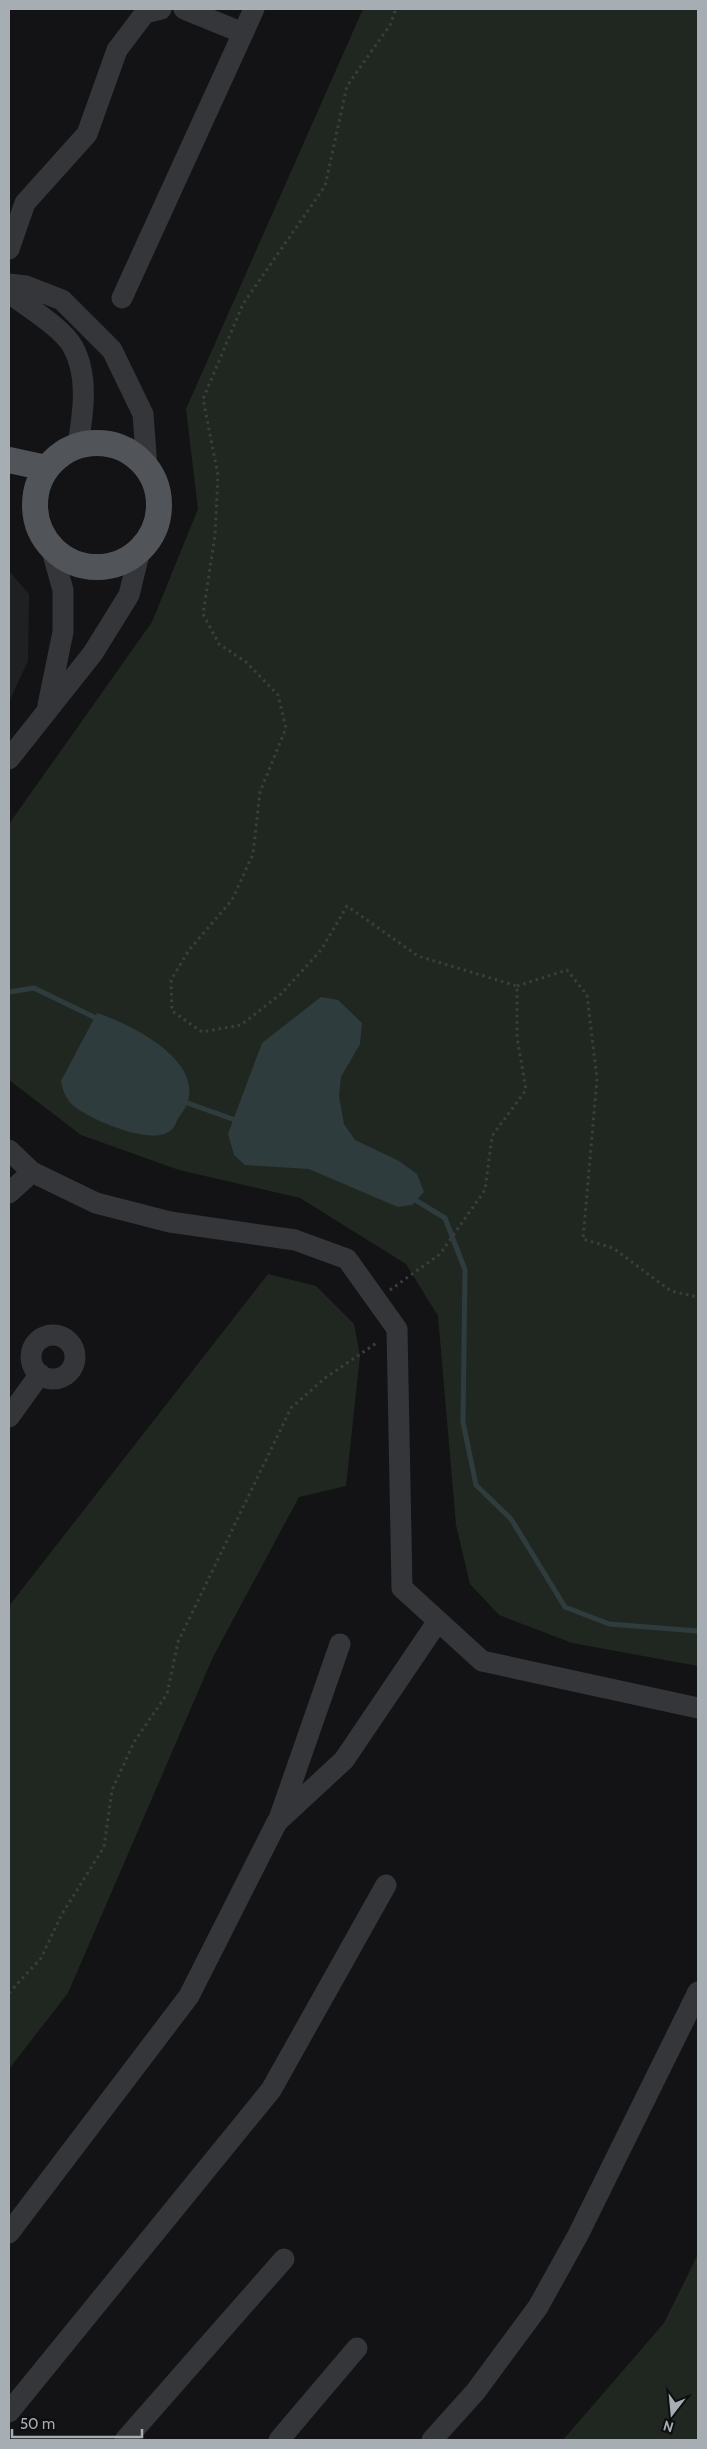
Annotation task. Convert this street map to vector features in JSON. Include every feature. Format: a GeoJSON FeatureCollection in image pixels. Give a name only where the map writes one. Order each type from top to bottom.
{"type":"FeatureCollection","features":[{"type":"Feature","properties":{"kind":"main road"},"geometry":{"type":"LineString","coordinates":[[97,442],[116,445],[133,454],[147,467],[156,483],[160,501],[158,519],[152,536],[140,550],[124,561],[105,567],[85,566],[67,559],[51,547],[42,534],[36,518],[35,502],[42,477],[60,454],[78,445],[97,442]]}},
{"type":"Feature","properties":{"kind":"main road"},"geometry":{"type":"LineString","coordinates":[[9,460],[42,477]]}},
{"type":"Feature","properties":{"kind":"main road"},"geometry":{"type":"LineString","coordinates":[[9,478],[42,477]]}},
{"type":"Feature","properties":{"kind":"street"},"geometry":{"type":"LineString","coordinates":[[9,249],[26,203],[87,134],[117,50],[144,13],[161,9]]}},
{"type":"Feature","properties":{"kind":"street"},"geometry":{"type":"LineString","coordinates":[[184,9],[243,33]]}},
{"type":"Feature","properties":{"kind":"street"},"geometry":{"type":"LineString","coordinates":[[122,298],[254,9]]}},
{"type":"Feature","properties":{"kind":"street"},"geometry":{"type":"LineString","coordinates":[[9,284],[26,286],[62,300],[112,350],[143,414],[147,467]]}},
{"type":"Feature","properties":{"kind":"street"},"geometry":{"type":"LineString","coordinates":[[9,292],[52,324],[73,346],[83,380],[82,414],[78,445]]}},
{"type":"Feature","properties":{"kind":"street"},"geometry":{"type":"LineString","coordinates":[[48,707],[63,632],[63,590],[51,547]]}},
{"type":"Feature","properties":{"kind":"street"},"geometry":{"type":"LineString","coordinates":[[9,759],[48,707],[93,653],[129,595],[140,550]]}},
{"type":"Feature","properties":{"kind":"street"},"geometry":{"type":"LineString","coordinates":[[9,1150],[32,1172],[96,1203],[170,1222],[295,1240],[347,1259],[398,1329],[402,1588],[482,1662],[698,1708]]}},
{"type":"Feature","properties":{"kind":"street"},"geometry":{"type":"LineString","coordinates":[[9,1193],[32,1172]]}},
{"type":"Feature","properties":{"kind":"street"},"geometry":{"type":"LineString","coordinates":[[9,1417],[40,1374]]}},
{"type":"Feature","properties":{"kind":"street"},"geometry":{"type":"LineString","coordinates":[[277,1822],[344,1760],[438,1621]]}},
{"type":"Feature","properties":{"kind":"street"},"geometry":{"type":"LineString","coordinates":[[9,2233],[189,1996],[277,1822],[340,1644]]}},
{"type":"Feature","properties":{"kind":"street"},"geometry":{"type":"LineString","coordinates":[[9,2412],[270,2090],[386,1885]]}},
{"type":"Feature","properties":{"kind":"street"},"geometry":{"type":"LineString","coordinates":[[432,2440],[476,2391],[538,2307],[578,2234],[698,1992]]}},
{"type":"Feature","properties":{"kind":"street"},"geometry":{"type":"LineString","coordinates":[[125,2440],[284,2259]]}},
{"type":"Feature","properties":{"kind":"street"},"geometry":{"type":"LineString","coordinates":[[279,2440],[357,2348]]}},
{"type":"Feature","properties":{"kind":"path"},"geometry":{"type":"LineString","coordinates":[[396,9],[390,25],[347,86],[326,186],[243,304],[203,399],[218,475],[215,535],[203,614],[219,644],[246,662],[278,695],[286,728],[260,792],[253,854],[232,900],[189,950],[171,980],[172,1011],[202,1032],[241,1025],[282,993],[321,950],[347,906],[418,956],[517,986],[567,970],[587,995],[597,1079],[583,1239],[613,1248],[671,1291],[698,1297]]}},
{"type":"Feature","properties":{"kind":"path"},"geometry":{"type":"LineString","coordinates":[[376,1300],[440,1254],[485,1190],[492,1136],[526,1090],[517,1037],[517,986]]}},
{"type":"Feature","properties":{"kind":"path"},"geometry":{"type":"LineString","coordinates":[[9,1993],[41,1958],[62,1914],[104,1848],[112,1790],[134,1742],[167,1694],[178,1642],[291,1408],[325,1378],[398,1329]]}},
{"type":"Feature","properties":{"kind":"shaded area"},"geometry":{"type":"Polygon","coordinates":[[[363,9],[698,9],[698,1666],[572,1643],[499,1615],[470,1584],[456,1525],[438,1316],[406,1264],[300,1198],[179,1170],[81,1135],[9,1080],[9,824],[152,622],[198,509],[186,409],[363,9]]]}},
{"type":"Feature","properties":{"kind":"shaded area"},"geometry":{"type":"Polygon","coordinates":[[[9,571],[29,594],[28,661],[9,702],[9,571]]]}},
{"type":"Feature","properties":{"kind":"shaded area"},"geometry":{"type":"Polygon","coordinates":[[[321,997],[338,1000],[362,1023],[360,1044],[341,1077],[339,1096],[344,1124],[355,1140],[399,1161],[417,1174],[424,1192],[412,1205],[398,1207],[309,1169],[245,1165],[234,1155],[228,1134],[262,1043],[321,997]]]}},
{"type":"Feature","properties":{"kind":"shaded area"},"geometry":{"type":"Polygon","coordinates":[[[97,1013],[131,1027],[150,1038],[167,1051],[180,1066],[188,1082],[188,1099],[171,1130],[162,1134],[151,1135],[123,1130],[83,1112],[75,1107],[67,1098],[61,1081],[97,1013]]]}},
{"type":"Feature","properties":{"kind":"shaded area"},"geometry":{"type":"Polygon","coordinates":[[[268,1274],[316,1286],[354,1324],[360,1356],[346,1486],[299,1497],[213,1657],[68,1993],[9,2069],[9,1606],[268,1274]]]}},
{"type":"Feature","properties":{"kind":"shaded area"},"geometry":{"type":"Polygon","coordinates":[[[698,2254],[698,2440],[563,2440],[664,2323],[698,2254]]]}},
{"type":"Feature","properties":{"kind":"waterway"},"geometry":{"type":"LineString","coordinates":[[9,992],[34,988],[100,1020]]}},
{"type":"Feature","properties":{"kind":"waterway"},"geometry":{"type":"LineString","coordinates":[[182,1101],[238,1121]]}},
{"type":"Feature","properties":{"kind":"waterway"},"geometry":{"type":"LineString","coordinates":[[412,1198],[445,1218],[465,1270],[463,1422],[476,1485],[511,1519],[565,1607],[609,1624],[698,1631]]}}]}
